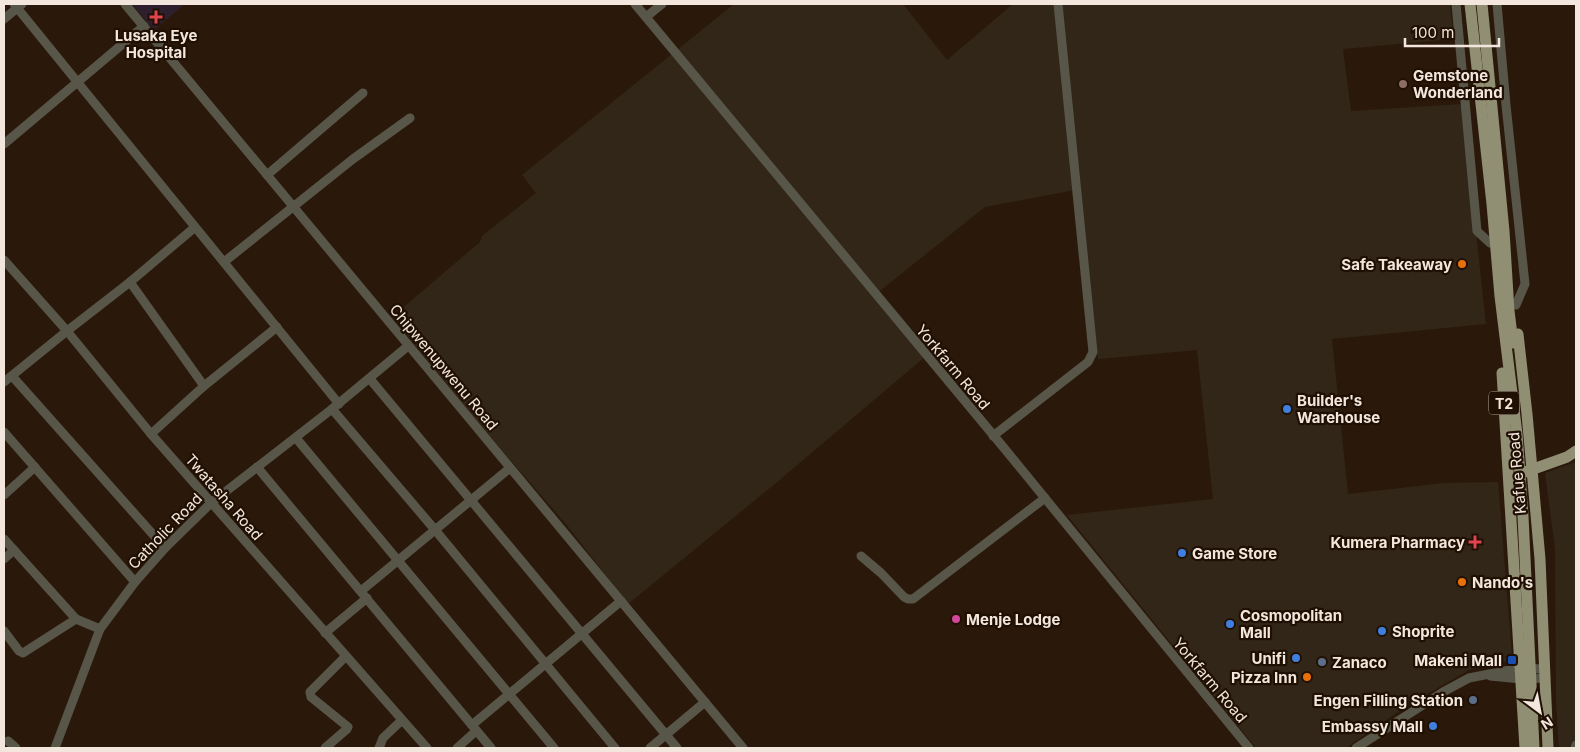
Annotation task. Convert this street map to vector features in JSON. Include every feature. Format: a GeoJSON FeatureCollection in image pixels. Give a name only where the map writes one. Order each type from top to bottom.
{"type":"FeatureCollection","features":[{"type":"Feature","properties":{"kind":"main road","name":"Kafue Road"},"geometry":{"type":"LineString","coordinates":[[1470,4],[1504,231],[1509,312],[1527,515],[1534,698],[1534,748]]}},
{"type":"Feature","properties":{"kind":"main road","name":"Kafue Road"},"geometry":{"type":"LineString","coordinates":[[1482,4],[1490,96],[1489,137],[1482,172],[1500,336],[1525,748]]}},
{"type":"Feature","properties":{"kind":"main road","name":"Kafue Road"},"geometry":{"type":"LineString","coordinates":[[1489,137],[1506,173],[1508,224],[1540,559],[1548,748]]}},
{"type":"Feature","properties":{"kind":"main road"},"geometry":{"type":"LineString","coordinates":[[1530,448],[1536,454],[1551,462]]}},
{"type":"Feature","properties":{"kind":"main road"},"geometry":{"type":"LineString","coordinates":[[1509,476],[1532,475],[1551,462],[1576,451]]}},
{"type":"Feature","properties":{"kind":"main road","name":"Kafue Road"},"geometry":{"type":"LineString","coordinates":[[1534,698],[1541,748]]}},
{"type":"Feature","properties":{"kind":"street","name":"Chipwenupwenu Road"},"geometry":{"type":"LineString","coordinates":[[125,4],[743,748]]}},
{"type":"Feature","properties":{"kind":"street","name":"Yorkfarm Road"},"geometry":{"type":"LineString","coordinates":[[635,4],[1045,498],[1249,748]]}},
{"type":"Feature","properties":{"kind":"street"},"geometry":{"type":"LineString","coordinates":[[646,17],[662,4]]}},
{"type":"Feature","properties":{"kind":"street"},"geometry":{"type":"LineString","coordinates":[[993,436],[1088,362],[1093,352],[1058,4]]}},
{"type":"Feature","properties":{"kind":"street"},"geometry":{"type":"LineString","coordinates":[[1456,4],[1477,231],[1490,243]]}},
{"type":"Feature","properties":{"kind":"street"},"geometry":{"type":"LineString","coordinates":[[1497,4],[1525,284],[1516,306]]}},
{"type":"Feature","properties":{"kind":"street"},"geometry":{"type":"LineString","coordinates":[[4,19],[18,5],[77,83],[277,327],[336,407],[615,748]]}},
{"type":"Feature","properties":{"kind":"street"},"geometry":{"type":"LineString","coordinates":[[4,144],[144,26]]}},
{"type":"Feature","properties":{"kind":"street"},"geometry":{"type":"LineString","coordinates":[[267,175],[363,93]]}},
{"type":"Feature","properties":{"kind":"street"},"geometry":{"type":"LineString","coordinates":[[1490,96],[1506,105]]}},
{"type":"Feature","properties":{"kind":"street"},"geometry":{"type":"LineString","coordinates":[[224,262],[353,160],[410,118]]}},
{"type":"Feature","properties":{"kind":"street"},"geometry":{"type":"LineString","coordinates":[[4,382],[130,282],[194,228]]}},
{"type":"Feature","properties":{"kind":"street","name":"Twatasha Road"},"geometry":{"type":"LineString","coordinates":[[4,260],[67,331],[151,434],[427,748]]}},
{"type":"Feature","properties":{"kind":"street"},"geometry":{"type":"LineString","coordinates":[[130,282],[204,386]]}},
{"type":"Feature","properties":{"kind":"street"},"geometry":{"type":"LineString","coordinates":[[151,434],[204,386],[277,327]]}},
{"type":"Feature","properties":{"kind":"street","name":"Catholic Road"},"geometry":{"type":"LineString","coordinates":[[55,748],[100,629],[135,582],[164,548],[211,502],[336,407],[408,346]]}},
{"type":"Feature","properties":{"kind":"street"},"geometry":{"type":"LineString","coordinates":[[12,376],[164,548]]}},
{"type":"Feature","properties":{"kind":"street"},"geometry":{"type":"LineString","coordinates":[[370,378],[677,748]]}},
{"type":"Feature","properties":{"kind":"street"},"geometry":{"type":"LineString","coordinates":[[4,432],[135,582]]}},
{"type":"Feature","properties":{"kind":"street"},"geometry":{"type":"LineString","coordinates":[[296,438],[554,748]]}},
{"type":"Feature","properties":{"kind":"street"},"geometry":{"type":"LineString","coordinates":[[4,495],[35,467]]}},
{"type":"Feature","properties":{"kind":"street"},"geometry":{"type":"LineString","coordinates":[[258,468],[491,748]]}},
{"type":"Feature","properties":{"kind":"street"},"geometry":{"type":"LineString","coordinates":[[325,633],[398,561],[510,468]]}},
{"type":"Feature","properties":{"kind":"street"},"geometry":{"type":"LineString","coordinates":[[861,556],[904,597],[913,599],[1045,498]]}},
{"type":"Feature","properties":{"kind":"street"},"geometry":{"type":"LineString","coordinates":[[4,538],[76,619],[100,629]]}},
{"type":"Feature","properties":{"kind":"street"},"geometry":{"type":"LineString","coordinates":[[4,558],[14,550]]}},
{"type":"Feature","properties":{"kind":"street"},"geometry":{"type":"LineString","coordinates":[[458,748],[474,728],[509,695],[622,601]]}},
{"type":"Feature","properties":{"kind":"street"},"geometry":{"type":"LineString","coordinates":[[4,631],[20,653],[23,653],[76,619]]}},
{"type":"Feature","properties":{"kind":"street"},"geometry":{"type":"LineString","coordinates":[[325,748],[348,726],[311,697],[310,692],[346,656]]}},
{"type":"Feature","properties":{"kind":"street"},"geometry":{"type":"LineString","coordinates":[[1356,748],[1469,678],[1482,675],[1544,674]]}},
{"type":"Feature","properties":{"kind":"street"},"geometry":{"type":"LineString","coordinates":[[650,748],[705,702]]}},
{"type":"Feature","properties":{"kind":"street"},"geometry":{"type":"LineString","coordinates":[[379,748],[383,738],[402,720]]}},
{"type":"Feature","properties":{"kind":"street"},"geometry":{"type":"LineString","coordinates":[[8,741],[16,748]]}},
{"type":"Feature","properties":{"kind":"shaded area","name":"Lusaka Eye Hospital"},"geometry":{"type":"Polygon","coordinates":[[[132,4],[185,4],[154,30],[132,4]]]}},
{"type":"Feature","properties":{"kind":"shaded area"},"geometry":{"type":"Polygon","coordinates":[[[734,4],[903,4],[947,60],[1013,4],[1450,4],[1454,39],[1343,49],[1351,111],[1462,104],[1486,324],[1332,339],[1348,494],[1444,483],[1498,482],[1512,656],[1508,661],[1469,670],[1408,705],[1346,748],[1256,748],[1067,515],[1213,499],[1197,350],[1098,359],[1080,189],[985,207],[876,294],[926,356],[776,483],[628,604],[566,524],[499,447],[392,317],[480,242],[482,236],[536,193],[522,175],[734,4]]]}},
{"type":"Feature","properties":{"kind":"shaded area"},"geometry":{"type":"Polygon","coordinates":[[[1576,462],[1576,748],[1559,748],[1556,703],[1555,549],[1545,473],[1576,462]]]}},
{"type":"Feature","properties":{"kind":"place","name":"Lusaka Eye Hospital"},"geometry":{"type":"Point","coordinates":[156,17]}},
{"type":"Feature","properties":{"kind":"place","name":"Gemstone Wonderland"},"geometry":{"type":"Point","coordinates":[1403,84]}},
{"type":"Feature","properties":{"kind":"place","name":"Safe Takeaway"},"geometry":{"type":"Point","coordinates":[1462,264]}},
{"type":"Feature","properties":{"kind":"place","name":"Builder's Warehouse"},"geometry":{"type":"Point","coordinates":[1287,409]}},
{"type":"Feature","properties":{"kind":"place","name":"Kumera Pharmacy"},"geometry":{"type":"Point","coordinates":[1475,542]}},
{"type":"Feature","properties":{"kind":"place","name":"Game Store"},"geometry":{"type":"Point","coordinates":[1182,553]}},
{"type":"Feature","properties":{"kind":"place","name":"Nando's"},"geometry":{"type":"Point","coordinates":[1462,582]}},
{"type":"Feature","properties":{"kind":"place","name":"Menje Lodge"},"geometry":{"type":"Point","coordinates":[956,619]}},
{"type":"Feature","properties":{"kind":"place","name":"Cosmopolitan Mall"},"geometry":{"type":"Point","coordinates":[1230,624]}},
{"type":"Feature","properties":{"kind":"place","name":"Shoprite"},"geometry":{"type":"Point","coordinates":[1382,631]}},
{"type":"Feature","properties":{"kind":"place","name":"Unifi"},"geometry":{"type":"Point","coordinates":[1296,658]}},
{"type":"Feature","properties":{"kind":"place","name":"Makeni Mall"},"geometry":{"type":"Point","coordinates":[1512,660]}},
{"type":"Feature","properties":{"kind":"place","name":"Zanaco"},"geometry":{"type":"Point","coordinates":[1322,662]}},
{"type":"Feature","properties":{"kind":"place","name":"Pizza Inn"},"geometry":{"type":"Point","coordinates":[1307,677]}},
{"type":"Feature","properties":{"kind":"place","name":"Engen Filling Station"},"geometry":{"type":"Point","coordinates":[1473,700]}},
{"type":"Feature","properties":{"kind":"place","name":"Embassy Mall"},"geometry":{"type":"Point","coordinates":[1433,726]}}]}
